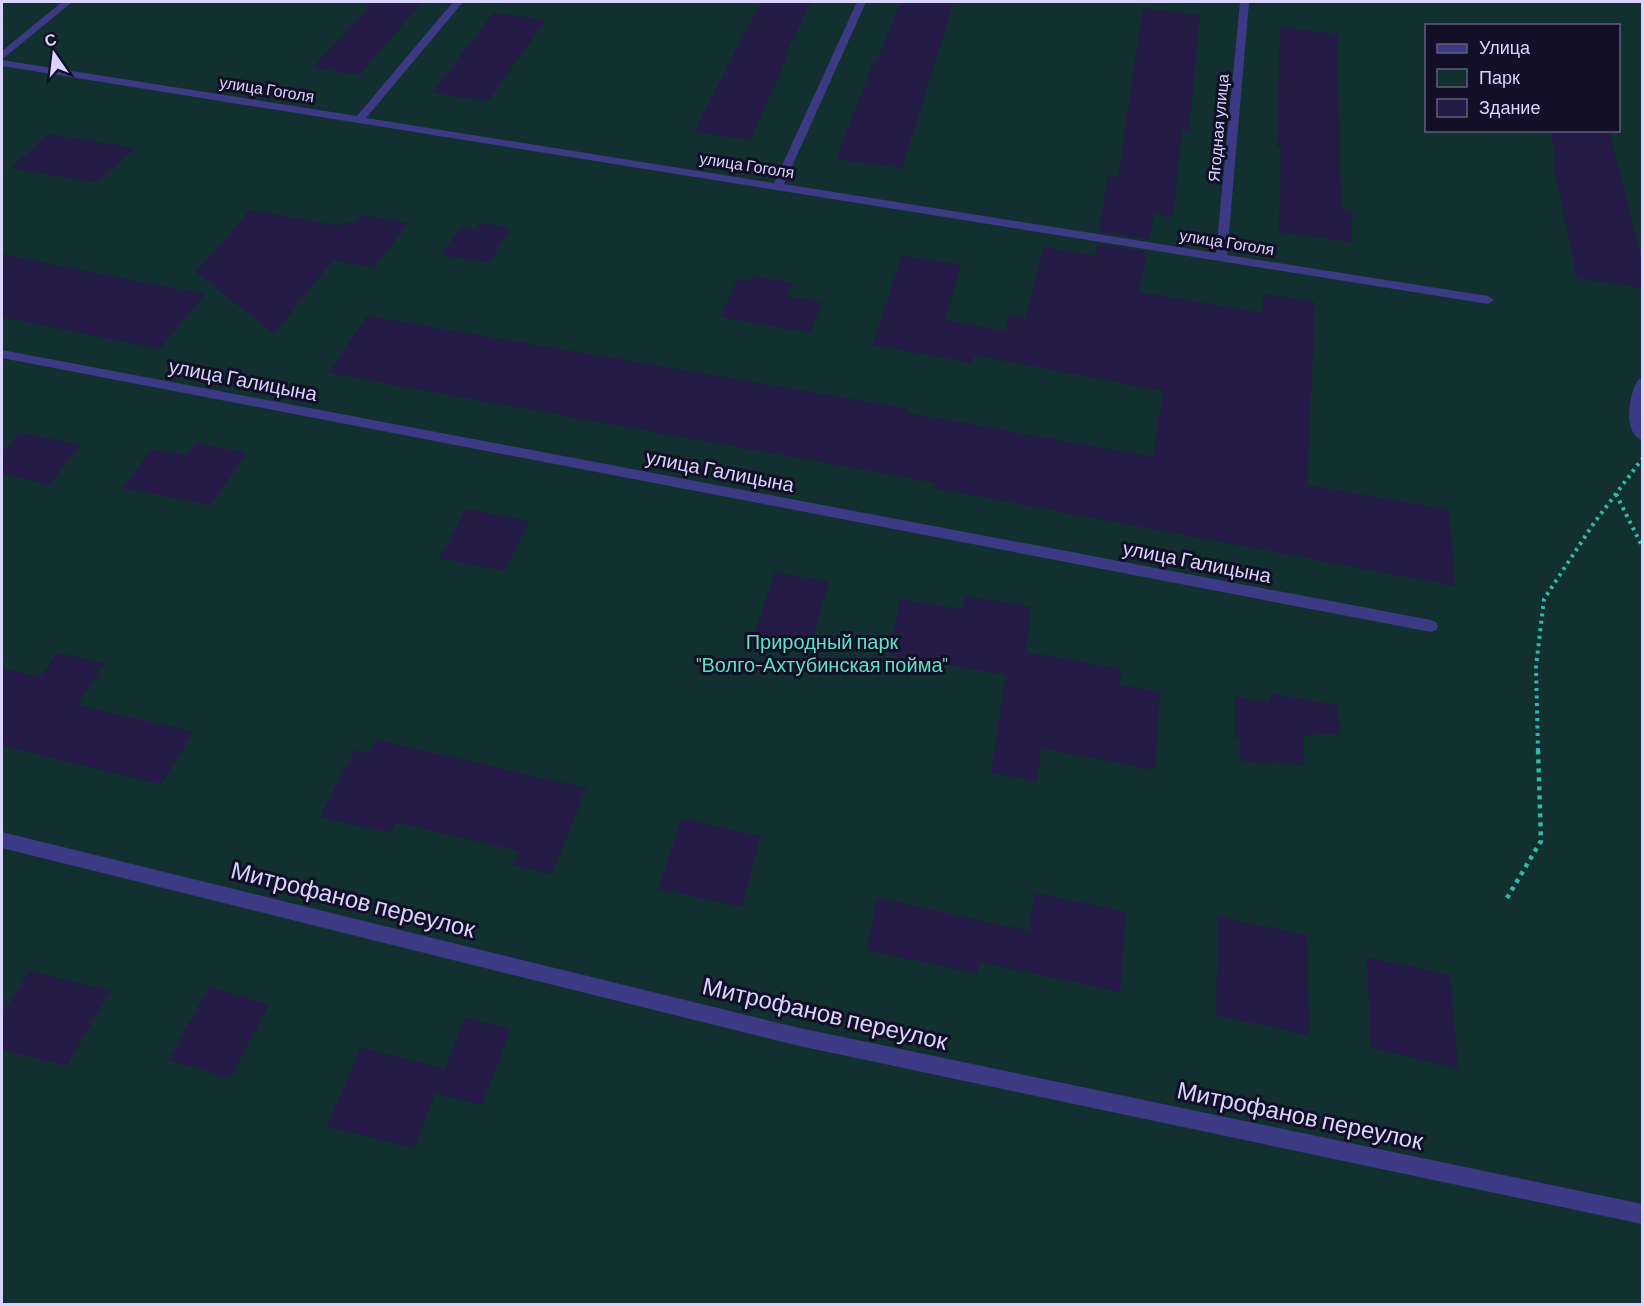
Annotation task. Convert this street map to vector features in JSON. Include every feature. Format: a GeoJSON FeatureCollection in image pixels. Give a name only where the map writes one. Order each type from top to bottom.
{"type":"FeatureCollection","features":[{"type":"Feature","properties":{"kind":"street"},"geometry":{"type":"LineString","coordinates":[[2,55],[68,2]]}},
{"type":"Feature","properties":{"kind":"street"},"geometry":{"type":"LineString","coordinates":[[359,120],[458,2]]}},
{"type":"Feature","properties":{"kind":"street"},"geometry":{"type":"LineString","coordinates":[[777,187],[862,2]]}},
{"type":"Feature","properties":{"kind":"street","name":"Ягодная улица"},"geometry":{"type":"LineString","coordinates":[[1221,257],[1245,2]]}},
{"type":"Feature","properties":{"kind":"street","name":"улица Гоголя"},"geometry":{"type":"LineString","coordinates":[[2,63],[1488,300]]}},
{"type":"Feature","properties":{"kind":"street","name":"улица Галицына"},"geometry":{"type":"LineString","coordinates":[[2,354],[1431,626]]}},
{"type":"Feature","properties":{"kind":"street"},"geometry":{"type":"LineString","coordinates":[[1642,383],[1637,390],[1635,407],[1642,435]]}},
{"type":"Feature","properties":{"kind":"street","name":"Митрофанов переулок"},"geometry":{"type":"LineString","coordinates":[[2,840],[795,1036],[1642,1214]]}},
{"type":"Feature","properties":{"kind":"path"},"geometry":{"type":"LineString","coordinates":[[1507,898],[1541,841],[1536,667],[1544,599],[1642,459]]}},
{"type":"Feature","properties":{"kind":"path"},"geometry":{"type":"LineString","coordinates":[[1616,494],[1642,546]]}},
{"type":"Feature","properties":{"kind":"green space","name":"Природный парк \"Волго-Ахтубинская пойма\""},"geometry":{"type":"Polygon","coordinates":[[[2,2],[1642,2],[1642,1304],[2,1304],[2,2]]]}},
{"type":"Feature","properties":{"kind":"building"},"geometry":{"type":"Polygon","coordinates":[[[372,2],[422,2],[360,75],[313,68],[372,2]]]}},
{"type":"Feature","properties":{"kind":"building"},"geometry":{"type":"Polygon","coordinates":[[[761,2],[811,2],[785,55],[788,56],[750,140],[694,132],[761,2]]]}},
{"type":"Feature","properties":{"kind":"building"},"geometry":{"type":"Polygon","coordinates":[[[901,2],[954,2],[902,168],[836,159],[874,61],[877,62],[901,2]]]}},
{"type":"Feature","properties":{"kind":"building"},"geometry":{"type":"Polygon","coordinates":[[[1143,8],[1200,15],[1189,131],[1182,130],[1173,216],[1154,214],[1149,240],[1099,232],[1108,176],[1118,177],[1143,8]]]}},
{"type":"Feature","properties":{"kind":"building"},"geometry":{"type":"Polygon","coordinates":[[[493,13],[546,20],[488,101],[432,93],[493,13]]]}},
{"type":"Feature","properties":{"kind":"building"},"geometry":{"type":"Polygon","coordinates":[[[1280,27],[1337,34],[1341,209],[1351,210],[1352,242],[1279,232],[1281,148],[1277,147],[1280,27]]]}},
{"type":"Feature","properties":{"kind":"building"},"geometry":{"type":"Polygon","coordinates":[[[1550,132],[1610,132],[1642,260],[1642,288],[1577,278],[1553,161],[1556,161],[1550,132]]]}},
{"type":"Feature","properties":{"kind":"building"},"geometry":{"type":"Polygon","coordinates":[[[49,134],[134,148],[98,183],[11,168],[49,134]]]}},
{"type":"Feature","properties":{"kind":"building"},"geometry":{"type":"Polygon","coordinates":[[[250,210],[340,226],[343,222],[354,224],[361,215],[408,223],[374,268],[333,260],[274,334],[196,272],[250,210]]]}},
{"type":"Feature","properties":{"kind":"building"},"geometry":{"type":"Polygon","coordinates":[[[480,223],[511,228],[489,263],[441,255],[462,226],[475,229],[480,223]]]}},
{"type":"Feature","properties":{"kind":"building"},"geometry":{"type":"Polygon","coordinates":[[[1098,244],[1147,252],[1139,292],[1262,313],[1263,294],[1315,302],[1307,485],[1449,510],[1455,586],[934,488],[936,483],[328,373],[367,316],[909,409],[908,413],[1153,457],[1163,391],[974,355],[972,363],[873,345],[902,256],[961,265],[945,320],[1005,331],[1009,315],[1026,318],[1043,247],[1096,256],[1098,244]]]}},
{"type":"Feature","properties":{"kind":"building"},"geometry":{"type":"Polygon","coordinates":[[[2,254],[205,294],[160,349],[2,317],[2,254]]]}},
{"type":"Feature","properties":{"kind":"building"},"geometry":{"type":"Polygon","coordinates":[[[752,276],[792,283],[787,296],[822,302],[810,333],[720,317],[738,279],[750,281],[752,276]]]}},
{"type":"Feature","properties":{"kind":"building"},"geometry":{"type":"Polygon","coordinates":[[[20,433],[81,445],[50,484],[2,474],[2,454],[20,433]]]}},
{"type":"Feature","properties":{"kind":"building"},"geometry":{"type":"Polygon","coordinates":[[[196,443],[247,453],[211,505],[122,488],[152,449],[186,456],[196,443]]]}},
{"type":"Feature","properties":{"kind":"building"},"geometry":{"type":"Polygon","coordinates":[[[466,509],[529,521],[505,571],[439,558],[466,509]]]}},
{"type":"Feature","properties":{"kind":"building"},"geometry":{"type":"Polygon","coordinates":[[[775,572],[829,582],[811,644],[755,633],[775,572]]]}},
{"type":"Feature","properties":{"kind":"building"},"geometry":{"type":"Polygon","coordinates":[[[966,596],[1031,607],[1026,652],[1121,669],[1120,685],[1160,692],[1155,770],[1041,748],[1037,781],[991,773],[1006,675],[889,655],[900,599],[964,610],[966,596]]]}},
{"type":"Feature","properties":{"kind":"building"},"geometry":{"type":"Polygon","coordinates":[[[57,653],[105,663],[77,705],[194,732],[161,784],[2,746],[2,668],[40,677],[57,653]]]}},
{"type":"Feature","properties":{"kind":"building"},"geometry":{"type":"Polygon","coordinates":[[[1270,693],[1338,706],[1340,734],[1303,735],[1304,766],[1273,761],[1273,765],[1240,760],[1241,738],[1235,737],[1235,697],[1270,703],[1270,693]]]}},
{"type":"Feature","properties":{"kind":"building"},"geometry":{"type":"Polygon","coordinates":[[[376,740],[586,788],[552,874],[513,865],[519,851],[396,822],[390,833],[320,817],[355,750],[369,753],[376,740]]]}},
{"type":"Feature","properties":{"kind":"building"},"geometry":{"type":"Polygon","coordinates":[[[681,819],[761,836],[742,907],[659,889],[681,819]]]}},
{"type":"Feature","properties":{"kind":"building"},"geometry":{"type":"Polygon","coordinates":[[[1034,893],[1126,912],[1120,992],[980,962],[978,974],[867,950],[877,898],[1029,931],[1034,893]]]}},
{"type":"Feature","properties":{"kind":"building"},"geometry":{"type":"Polygon","coordinates":[[[1218,917],[1307,935],[1309,1035],[1216,1015],[1218,917]]]}},
{"type":"Feature","properties":{"kind":"building"},"geometry":{"type":"Polygon","coordinates":[[[1367,957],[1450,975],[1458,1068],[1371,1048],[1367,957]]]}},
{"type":"Feature","properties":{"kind":"building"},"geometry":{"type":"Polygon","coordinates":[[[29,971],[110,991],[67,1066],[2,1050],[2,1016],[29,971]]]}},
{"type":"Feature","properties":{"kind":"building"},"geometry":{"type":"Polygon","coordinates":[[[209,987],[269,1005],[230,1078],[168,1060],[209,987]]]}},
{"type":"Feature","properties":{"kind":"building"},"geometry":{"type":"Polygon","coordinates":[[[465,1018],[511,1029],[482,1105],[436,1093],[465,1018]]]}},
{"type":"Feature","properties":{"kind":"building"},"geometry":{"type":"Polygon","coordinates":[[[361,1048],[445,1069],[414,1148],[327,1126],[361,1048]]]}}]}
